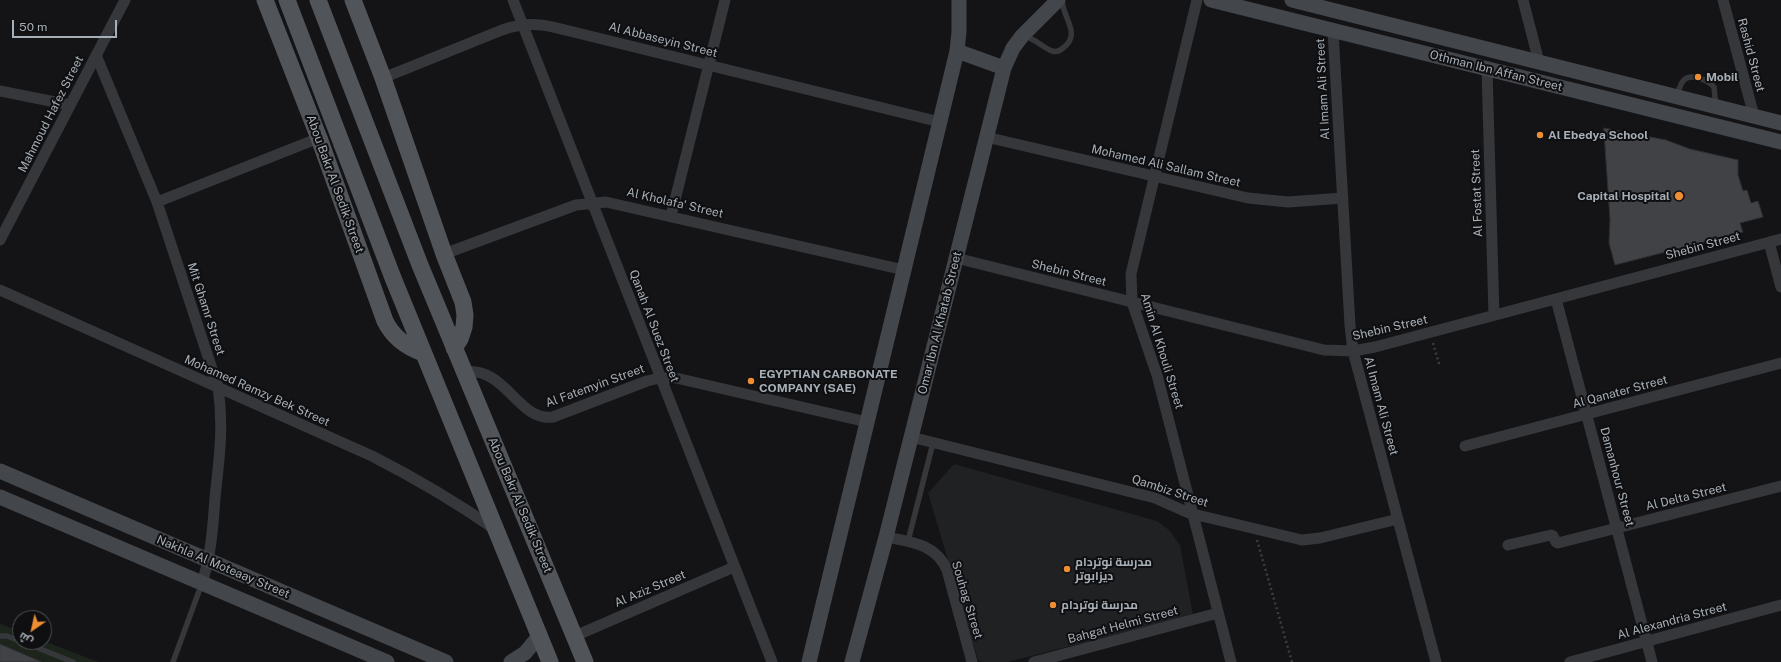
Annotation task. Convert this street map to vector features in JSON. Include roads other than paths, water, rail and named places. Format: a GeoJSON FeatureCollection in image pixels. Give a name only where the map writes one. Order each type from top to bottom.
{"type":"FeatureCollection","features":[{"type":"Feature","properties":{"kind":"main road","name":"Abou Bakr Al Sedik Street"},"geometry":{"type":"LineString","coordinates":[[266,0],[319,138],[385,321],[396,338],[422,353]]}},
{"type":"Feature","properties":{"kind":"main road","name":"Abou Bakr Al Sedik Street"},"geometry":{"type":"LineString","coordinates":[[287,0],[422,353],[550,662]]}},
{"type":"Feature","properties":{"kind":"main road","name":"Abou Bakr Al Sedik Street"},"geometry":{"type":"LineString","coordinates":[[318,0],[420,265],[585,662]]}},
{"type":"Feature","properties":{"kind":"main road"},"geometry":{"type":"LineString","coordinates":[[353,0],[383,78],[464,308],[465,321],[463,333],[454,348]]}},
{"type":"Feature","properties":{"kind":"street","name":"Mahmoud Hafez Street"},"geometry":{"type":"LineString","coordinates":[[0,240],[125,0]]}},
{"type":"Feature","properties":{"kind":"street","name":"Qanah Al Suez Street"},"geometry":{"type":"LineString","coordinates":[[513,0],[772,662]]}},
{"type":"Feature","properties":{"kind":"street"},"geometry":{"type":"LineString","coordinates":[[671,216],[725,0]]}},
{"type":"Feature","properties":{"kind":"street"},"geometry":{"type":"LineString","coordinates":[[809,662],[957,51],[959,0]]}},
{"type":"Feature","properties":{"kind":"street","name":"Omar Ibn Al Khatab Street"},"geometry":{"type":"LineString","coordinates":[[852,662],[886,537],[1004,68],[1013,48],[1022,36],[1058,0]]}},
{"type":"Feature","properties":{"kind":"street","name":"Amin Al Khouli Street"},"geometry":{"type":"LineString","coordinates":[[1197,0],[1131,274],[1132,302],[1157,375],[1231,662]]}},
{"type":"Feature","properties":{"kind":"street","name":"Othman Ibn Affan Street"},"geometry":{"type":"LineString","coordinates":[[1210,0],[1781,142]]}},
{"type":"Feature","properties":{"kind":"street","name":"Othman Ibn Affan Street"},"geometry":{"type":"LineString","coordinates":[[1292,0],[1326,4],[1539,62],[1781,123]]}},
{"type":"Feature","properties":{"kind":"street"},"geometry":{"type":"LineString","coordinates":[[1523,0],[1539,62]]}},
{"type":"Feature","properties":{"kind":"street","name":"Rashid Street"},"geometry":{"type":"LineString","coordinates":[[1723,0],[1754,116]]}},
{"type":"Feature","properties":{"kind":"street","name":"Al Abbaseyin Street"},"geometry":{"type":"LineString","coordinates":[[383,78],[502,30],[523,25],[538,24],[553,26],[940,122]]}},
{"type":"Feature","properties":{"kind":"street","name":"Al Imam Ali Street"},"geometry":{"type":"LineString","coordinates":[[1333,31],[1350,325],[1353,351],[1436,662]]}},
{"type":"Feature","properties":{"kind":"street"},"geometry":{"type":"LineString","coordinates":[[957,51],[1004,68]]}},
{"type":"Feature","properties":{"kind":"street","name":"Mit Ghamr Street"},"geometry":{"type":"LineString","coordinates":[[96,55],[157,202],[218,387],[222,433],[209,561],[202,583]]}},
{"type":"Feature","properties":{"kind":"street","name":"Al Fostat Street"},"geometry":{"type":"LineString","coordinates":[[1487,69],[1494,315]]}},
{"type":"Feature","properties":{"kind":"street"},"geometry":{"type":"LineString","coordinates":[[0,91],[70,105]]}},
{"type":"Feature","properties":{"kind":"street","name":"Mohamed Ali Sallam Street"},"geometry":{"type":"LineString","coordinates":[[986,137],[1258,200],[1288,202],[1343,198]]}},
{"type":"Feature","properties":{"kind":"street"},"geometry":{"type":"LineString","coordinates":[[157,202],[319,138]]}},
{"type":"Feature","properties":{"kind":"street","name":"Al Kholafa' Street"},"geometry":{"type":"LineString","coordinates":[[444,254],[569,207],[592,202],[613,203],[904,270]]}},
{"type":"Feature","properties":{"kind":"street","name":"Shebin Street"},"geometry":{"type":"LineString","coordinates":[[956,258],[1324,350],[1353,351],[1368,349],[1781,239]]}},
{"type":"Feature","properties":{"kind":"street"},"geometry":{"type":"LineString","coordinates":[[1769,242],[1781,287]]}},
{"type":"Feature","properties":{"kind":"street","name":"Mohamed Ramzy Bek Street"},"geometry":{"type":"LineString","coordinates":[[0,290],[378,459],[415,478],[456,502],[496,530]]}},
{"type":"Feature","properties":{"kind":"street","name":"Damanhour Street"},"geometry":{"type":"LineString","coordinates":[[1556,299],[1652,662]]}},
{"type":"Feature","properties":{"kind":"street","name":"Al Qanater Street"},"geometry":{"type":"LineString","coordinates":[[1465,446],[1781,363]]}},
{"type":"Feature","properties":{"kind":"street","name":"Al Fatemyin Street"},"geometry":{"type":"LineString","coordinates":[[464,372],[475,370],[493,379],[514,395],[530,412],[538,417],[548,418],[647,381],[660,378],[676,378],[867,422]]}},
{"type":"Feature","properties":{"kind":"street","name":"Qambiz Street"},"geometry":{"type":"LineString","coordinates":[[911,437],[1155,498],[1185,512],[1296,539],[1314,540],[1398,519]]}},
{"type":"Feature","properties":{"kind":"street","name":"Nakhla Al Moteaay Street"},"geometry":{"type":"LineString","coordinates":[[0,471],[446,662]]}},
{"type":"Feature","properties":{"kind":"street","name":"Al Delta Street"},"geometry":{"type":"LineString","coordinates":[[1508,545],[1551,535],[1558,543],[1781,486]]}},
{"type":"Feature","properties":{"kind":"street","name":"Nakhla Al Moteaay Street"},"geometry":{"type":"LineString","coordinates":[[0,496],[387,662]]}},
{"type":"Feature","properties":{"kind":"street","name":"Souhag Street"},"geometry":{"type":"LineString","coordinates":[[886,537],[908,541],[931,549],[944,564],[972,662]]}},
{"type":"Feature","properties":{"kind":"street","name":"Al Aziz Street"},"geometry":{"type":"LineString","coordinates":[[575,636],[734,567]]}},
{"type":"Feature","properties":{"kind":"street","name":"Al Alexandria Street"},"geometry":{"type":"LineString","coordinates":[[1570,662],[1781,605]]}},
{"type":"Feature","properties":{"kind":"street","name":"Bahgat Helmi Street"},"geometry":{"type":"LineString","coordinates":[[1034,662],[1218,613]]}},
{"type":"Feature","properties":{"kind":"street"},"geometry":{"type":"LineString","coordinates":[[511,662],[525,653],[540,635]]}},
{"type":"Feature","properties":{"kind":"lane"},"geometry":{"type":"LineString","coordinates":[[1022,36],[1036,40],[1052,51],[1060,50],[1068,44],[1072,39],[1072,33],[1065,16],[1062,0]]}},
{"type":"Feature","properties":{"kind":"lane"},"geometry":{"type":"LineString","coordinates":[[1672,96],[1678,92],[1682,82],[1686,79],[1691,77],[1706,80],[1714,88],[1715,101],[1720,108]]}},
{"type":"Feature","properties":{"kind":"lane"},"geometry":{"type":"LineString","coordinates":[[908,541],[933,443]]}},
{"type":"Feature","properties":{"kind":"lane"},"geometry":{"type":"LineString","coordinates":[[173,662],[202,583]]}},
{"type":"Feature","properties":{"kind":"lane"},"geometry":{"type":"LineString","coordinates":[[0,636],[12,638]]}},
{"type":"Feature","properties":{"kind":"lane"},"geometry":{"type":"LineString","coordinates":[[43,650],[73,662]]}},
{"type":"Feature","properties":{"kind":"place","name":"Mobil"},"geometry":{"type":"Point","coordinates":[1698,77]}},
{"type":"Feature","properties":{"kind":"place","name":"Al Ebedya School"},"geometry":{"type":"Point","coordinates":[1540,135]}},
{"type":"Feature","properties":{"kind":"place","name":"Capital Hospital"},"geometry":{"type":"Point","coordinates":[1679,196]}},
{"type":"Feature","properties":{"kind":"place","name":"EGYPTIAN CARBONATE COMPANY (SAE)"},"geometry":{"type":"Point","coordinates":[751,381]}},
{"type":"Feature","properties":{"kind":"place","name":"مدرسة نوتردام ديزابوتر"},"geometry":{"type":"Point","coordinates":[1067,569]}},
{"type":"Feature","properties":{"kind":"place","name":"مدرسة نوتردام"},"geometry":{"type":"Point","coordinates":[1053,605]}}]}
